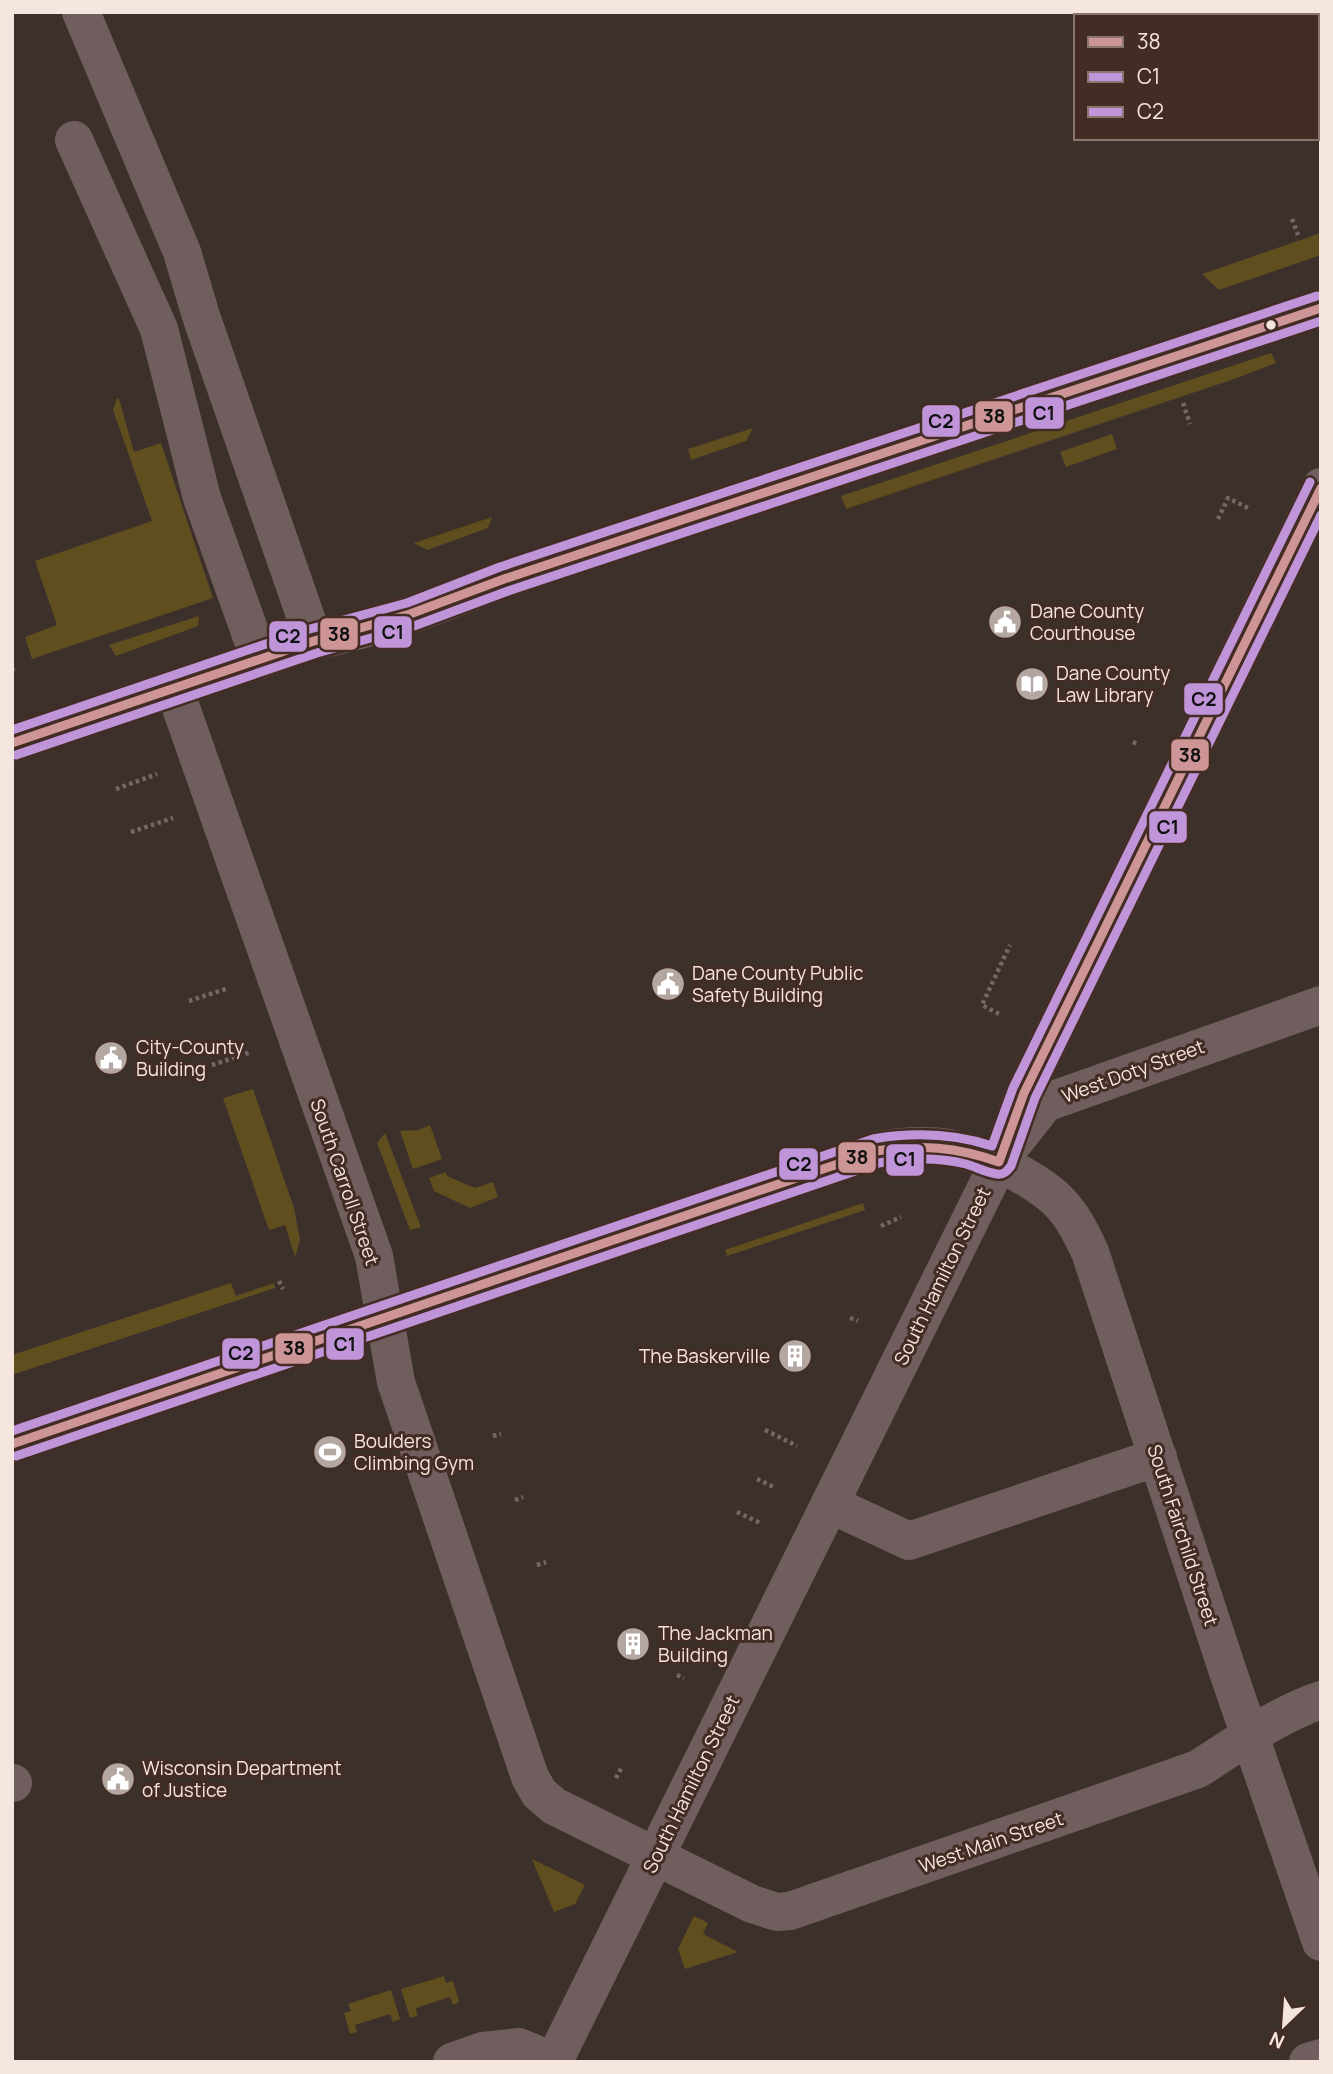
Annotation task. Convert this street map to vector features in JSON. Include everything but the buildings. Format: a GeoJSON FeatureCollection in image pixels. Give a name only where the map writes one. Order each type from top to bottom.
{"type":"FeatureCollection","features":[{"type":"Feature","properties":{"kind":"street"},"geometry":{"type":"LineString","coordinates":[[80,12],[182,252],[201,316],[314,641]]}},
{"type":"Feature","properties":{"kind":"street"},"geometry":{"type":"LineString","coordinates":[[75,140],[159,329],[202,498],[260,660]]}},
{"type":"Feature","properties":{"kind":"street"},"geometry":{"type":"LineString","coordinates":[[12,743],[314,641],[361,632],[422,612],[504,579],[1321,308]]}},
{"type":"Feature","properties":{"kind":"street","name":"South Hamilton Street"},"geometry":{"type":"LineString","coordinates":[[555,2061],[999,1162],[1024,1093],[1321,487]]}},
{"type":"Feature","properties":{"kind":"street","name":"South Carroll Street"},"geometry":{"type":"LineString","coordinates":[[174,688],[374,1256],[396,1382],[530,1777],[539,1793],[554,1806],[655,1857]]}},
{"type":"Feature","properties":{"kind":"street","name":"West Doty Street"},"geometry":{"type":"LineString","coordinates":[[999,1162],[1045,1103],[1321,1005]]}},
{"type":"Feature","properties":{"kind":"street"},"geometry":{"type":"LineString","coordinates":[[12,1444],[876,1151],[903,1145],[942,1146],[999,1162]]}},
{"type":"Feature","properties":{"kind":"street","name":"South Fairchild Street"},"geometry":{"type":"LineString","coordinates":[[999,1162],[1037,1184],[1059,1202],[1082,1235],[1090,1252],[1321,1942]]}},
{"type":"Feature","properties":{"kind":"street"},"geometry":{"type":"LineString","coordinates":[[830,1504],[909,1541],[1158,1457]]}},
{"type":"Feature","properties":{"kind":"street","name":"West Main Street"},"geometry":{"type":"LineString","coordinates":[[655,1857],[765,1909],[790,1911],[1198,1769],[1251,1735],[1303,1706],[1321,1700]]}},
{"type":"Feature","properties":{"kind":"street"},"geometry":{"type":"LineString","coordinates":[[452,2062],[483,2051],[519,2047],[555,2061]]}},
{"type":"Feature","properties":{"kind":"street"},"geometry":{"type":"LineString","coordinates":[[1308,2062],[1321,2058]]}},
{"type":"Feature","properties":{"kind":"path"},"geometry":{"type":"LineString","coordinates":[[1292,219],[1297,235]]}},
{"type":"Feature","properties":{"kind":"path"},"geometry":{"type":"LineString","coordinates":[[1183,403],[1190,424]]}},
{"type":"Feature","properties":{"kind":"path"},"geometry":{"type":"LineString","coordinates":[[1217,519],[1228,498],[1250,509]]}},
{"type":"Feature","properties":{"kind":"path"},"geometry":{"type":"LineString","coordinates":[[116,789],[157,774]]}},
{"type":"Feature","properties":{"kind":"path"},"geometry":{"type":"LineString","coordinates":[[131,832],[173,818]]}},
{"type":"Feature","properties":{"kind":"path"},"geometry":{"type":"LineString","coordinates":[[999,1014],[982,1005],[1010,945]]}},
{"type":"Feature","properties":{"kind":"path"},"geometry":{"type":"LineString","coordinates":[[189,1001],[229,988]]}},
{"type":"Feature","properties":{"kind":"path"},"geometry":{"type":"LineString","coordinates":[[212,1065],[251,1052]]}},
{"type":"Feature","properties":{"kind":"path"},"geometry":{"type":"LineString","coordinates":[[881,1226],[901,1217]]}},
{"type":"Feature","properties":{"kind":"path"},"geometry":{"type":"LineString","coordinates":[[279,1281],[283,1289]]}},
{"type":"Feature","properties":{"kind":"path"},"geometry":{"type":"LineString","coordinates":[[850,1318],[858,1321]]}},
{"type":"Feature","properties":{"kind":"path"},"geometry":{"type":"LineString","coordinates":[[765,1430],[797,1446]]}},
{"type":"Feature","properties":{"kind":"path"},"geometry":{"type":"LineString","coordinates":[[494,1436],[501,1434]]}},
{"type":"Feature","properties":{"kind":"path"},"geometry":{"type":"LineString","coordinates":[[757,1479],[776,1488]]}},
{"type":"Feature","properties":{"kind":"path"},"geometry":{"type":"LineString","coordinates":[[515,1500],[523,1497]]}},
{"type":"Feature","properties":{"kind":"path"},"geometry":{"type":"LineString","coordinates":[[737,1512],[760,1523]]}},
{"type":"Feature","properties":{"kind":"path"},"geometry":{"type":"LineString","coordinates":[[537,1565],[546,1562]]}},
{"type":"Feature","properties":{"kind":"path"},"geometry":{"type":"LineString","coordinates":[[677,1675],[684,1678]]}},
{"type":"Feature","properties":{"kind":"path"},"geometry":{"type":"LineString","coordinates":[[617,1778],[622,1767]]}},
{"type":"Feature","properties":{"kind":"shaded area"},"geometry":{"type":"Polygon","coordinates":[[[1321,233],[1321,255],[1219,290],[1202,274],[1321,233]]]}},
{"type":"Feature","properties":{"kind":"shaded area"},"geometry":{"type":"Polygon","coordinates":[[[1271,353],[1276,363],[1237,378],[846,509],[841,496],[1271,353]]]}},
{"type":"Feature","properties":{"kind":"shaded area"},"geometry":{"type":"Polygon","coordinates":[[[117,398],[134,452],[161,443],[213,598],[32,659],[25,637],[57,625],[35,561],[152,521],[113,410],[117,398]]]}},
{"type":"Feature","properties":{"kind":"shaded area"},"geometry":{"type":"Polygon","coordinates":[[[753,428],[746,441],[691,460],[688,449],[753,428]]]}},
{"type":"Feature","properties":{"kind":"shaded area"},"geometry":{"type":"Polygon","coordinates":[[[1112,434],[1117,449],[1066,467],[1060,452],[1112,434]]]}},
{"type":"Feature","properties":{"kind":"shaded area"},"geometry":{"type":"Polygon","coordinates":[[[492,517],[488,528],[427,550],[414,543],[492,517]]]}},
{"type":"Feature","properties":{"kind":"shaded area"},"geometry":{"type":"Polygon","coordinates":[[[199,616],[198,626],[116,656],[109,645],[199,616]]]}},
{"type":"Feature","properties":{"kind":"shaded area"},"geometry":{"type":"Polygon","coordinates":[[[253,1089],[294,1208],[300,1240],[295,1257],[285,1225],[269,1230],[223,1098],[253,1089]]]}},
{"type":"Feature","properties":{"kind":"shaded area"},"geometry":{"type":"Polygon","coordinates":[[[430,1125],[442,1159],[413,1169],[400,1131],[419,1130],[430,1125]]]}},
{"type":"Feature","properties":{"kind":"shaded area"},"geometry":{"type":"Polygon","coordinates":[[[385,1133],[421,1227],[410,1230],[377,1143],[385,1133]]]}},
{"type":"Feature","properties":{"kind":"shaded area"},"geometry":{"type":"Polygon","coordinates":[[[446,1172],[447,1176],[475,1188],[493,1182],[498,1197],[470,1208],[434,1191],[429,1178],[446,1172]]]}},
{"type":"Feature","properties":{"kind":"shaded area"},"geometry":{"type":"Polygon","coordinates":[[[863,1203],[865,1210],[727,1256],[725,1250],[863,1203]]]}},
{"type":"Feature","properties":{"kind":"shaded area"},"geometry":{"type":"Polygon","coordinates":[[[231,1283],[236,1296],[274,1283],[275,1288],[12,1375],[12,1355],[231,1283]]]}},
{"type":"Feature","properties":{"kind":"shaded area"},"geometry":{"type":"Polygon","coordinates":[[[532,1859],[585,1885],[575,1904],[554,1912],[532,1859]]]}},
{"type":"Feature","properties":{"kind":"shaded area"},"geometry":{"type":"Polygon","coordinates":[[[694,1916],[708,1923],[703,1934],[738,1952],[685,1969],[678,1949],[694,1916]]]}},
{"type":"Feature","properties":{"kind":"shaded area"},"geometry":{"type":"Polygon","coordinates":[[[444,1976],[446,1983],[453,1981],[459,2002],[453,2005],[450,1997],[416,2008],[417,2016],[410,2018],[401,1989],[444,1976]]]}},
{"type":"Feature","properties":{"kind":"shaded area"},"geometry":{"type":"Polygon","coordinates":[[[391,1990],[400,2019],[393,2022],[390,2014],[355,2025],[357,2032],[350,2034],[344,2013],[351,2011],[348,2004],[391,1990]]]}},
{"type":"Feature","properties":{"kind":"transit line","name":"C2"},"geometry":{"type":"LineString","coordinates":[[12,730],[310,629],[407,603],[500,567],[1317,296]]}},
{"type":"Feature","properties":{"kind":"transit line","name":"38"},"geometry":{"type":"LineString","coordinates":[[12,743],[314,641],[410,614],[504,579],[1321,308]]}},
{"type":"Feature","properties":{"kind":"transit line","name":"C1"},"geometry":{"type":"LineString","coordinates":[[16,755],[317,653],[414,626],[508,591],[1321,321]]}},
{"type":"Feature","properties":{"kind":"transit line","name":"C2"},"geometry":{"type":"LineString","coordinates":[[12,1431],[873,1139],[933,1135],[962,1138],[992,1146],[1013,1088],[1310,482]]}},
{"type":"Feature","properties":{"kind":"transit line","name":"38"},"geometry":{"type":"LineString","coordinates":[[12,1444],[876,1151],[938,1148],[999,1162],[1024,1093],[1321,488]]}},
{"type":"Feature","properties":{"kind":"transit line","name":"C1"},"geometry":{"type":"LineString","coordinates":[[16,1456],[879,1163],[933,1159],[966,1164],[993,1173],[1005,1172],[1011,1166],[1035,1098],[1321,515]]}},
{"type":"Feature","properties":{"kind":"place","name":"Dane County Courthouse"},"geometry":{"type":"Point","coordinates":[1005,622]}},
{"type":"Feature","properties":{"kind":"place","name":"Dane County Law Library"},"geometry":{"type":"Point","coordinates":[1032,684]}},
{"type":"Feature","properties":{"kind":"place","name":"Dane County Public Safety Building"},"geometry":{"type":"Point","coordinates":[668,984]}},
{"type":"Feature","properties":{"kind":"place","name":"City-County Building"},"geometry":{"type":"Point","coordinates":[111,1058]}},
{"type":"Feature","properties":{"kind":"place","name":"The Baskerville"},"geometry":{"type":"Point","coordinates":[795,1356]}},
{"type":"Feature","properties":{"kind":"place","name":"Boulders Climbing Gym"},"geometry":{"type":"Point","coordinates":[330,1452]}},
{"type":"Feature","properties":{"kind":"place","name":"The Jackman Building"},"geometry":{"type":"Point","coordinates":[633,1644]}},
{"type":"Feature","properties":{"kind":"place","name":"Wisconsin Department of Justice"},"geometry":{"type":"Point","coordinates":[118,1779]}}]}
